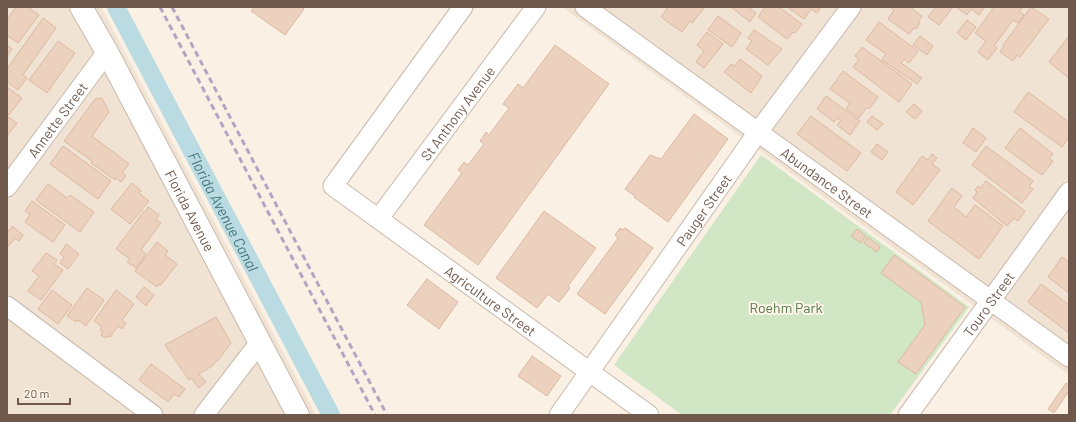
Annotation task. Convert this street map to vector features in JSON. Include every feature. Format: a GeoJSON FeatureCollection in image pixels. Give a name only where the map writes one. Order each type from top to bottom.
{"type":"FeatureCollection","features":[{"type":"Feature","properties":{"kind":"street","name":"Florida Avenue"},"geometry":{"type":"LineString","coordinates":[[81,7],[107,52],[298,415]]}},
{"type":"Feature","properties":{"kind":"street","name":"Agriculture Street"},"geometry":{"type":"LineString","coordinates":[[463,7],[333,186],[649,415]]}},
{"type":"Feature","properties":{"kind":"street","name":"St Anthony Avenue"},"geometry":{"type":"LineString","coordinates":[[379,218],[536,7]]}},
{"type":"Feature","properties":{"kind":"street","name":"Abundance Street"},"geometry":{"type":"LineString","coordinates":[[585,7],[1069,357]]}},
{"type":"Feature","properties":{"kind":"street","name":"Pauger Street"},"geometry":{"type":"LineString","coordinates":[[559,415],[758,132],[851,7]]}},
{"type":"Feature","properties":{"kind":"street","name":"Annette Street"},"geometry":{"type":"LineString","coordinates":[[7,187],[107,52]]}},
{"type":"Feature","properties":{"kind":"street","name":"Touro Street"},"geometry":{"type":"LineString","coordinates":[[908,415],[1069,192]]}},
{"type":"Feature","properties":{"kind":"street"},"geometry":{"type":"LineString","coordinates":[[7,306],[153,415]]}},
{"type":"Feature","properties":{"kind":"street"},"geometry":{"type":"LineString","coordinates":[[204,415],[260,342]]}},
{"type":"Feature","properties":{"kind":"shaded area"},"geometry":{"type":"Polygon","coordinates":[[[7,7],[101,7],[316,415],[7,415],[7,7]]]}},
{"type":"Feature","properties":{"kind":"shaded area"},"geometry":{"type":"Polygon","coordinates":[[[562,7],[1069,7],[1069,375],[562,7]]]}},
{"type":"Feature","properties":{"kind":"green space","name":"Roehm Park"},"geometry":{"type":"Polygon","coordinates":[[[761,155],[969,307],[890,415],[682,415],[614,365],[761,155]]]}},
{"type":"Feature","properties":{"kind":"building"},"geometry":{"type":"Polygon","coordinates":[[[16,7],[32,7],[30,9],[39,15],[18,43],[7,35],[7,19],[16,7]]]}},
{"type":"Feature","properties":{"kind":"building"},"geometry":{"type":"Polygon","coordinates":[[[254,7],[301,7],[304,9],[285,35],[251,11],[254,7]]]}},
{"type":"Feature","properties":{"kind":"building"},"geometry":{"type":"Polygon","coordinates":[[[668,7],[705,7],[692,23],[690,21],[682,32],[661,17],[668,7]]]}},
{"type":"Feature","properties":{"kind":"building"},"geometry":{"type":"Polygon","coordinates":[[[731,7],[748,7],[756,13],[750,22],[731,7]]]}},
{"type":"Feature","properties":{"kind":"building"},"geometry":{"type":"Polygon","coordinates":[[[765,7],[779,7],[802,24],[795,33],[793,32],[787,39],[758,17],[765,7]]]}},
{"type":"Feature","properties":{"kind":"building"},"geometry":{"type":"Polygon","coordinates":[[[787,7],[821,7],[817,13],[811,9],[804,19],[787,7]]]}},
{"type":"Feature","properties":{"kind":"building"},"geometry":{"type":"Polygon","coordinates":[[[890,7],[910,7],[922,16],[916,29],[914,28],[909,34],[888,19],[894,10],[890,7]]]}},
{"type":"Feature","properties":{"kind":"building"},"geometry":{"type":"Polygon","coordinates":[[[936,7],[953,7],[939,25],[928,17],[936,7]]]}},
{"type":"Feature","properties":{"kind":"building"},"geometry":{"type":"Polygon","coordinates":[[[956,7],[984,7],[979,15],[971,9],[967,15],[956,7]]]}},
{"type":"Feature","properties":{"kind":"building"},"geometry":{"type":"Polygon","coordinates":[[[994,7],[1023,7],[1019,12],[1024,15],[1018,23],[1013,20],[994,46],[997,48],[988,60],[978,52],[986,41],[975,33],[994,7]]]}},
{"type":"Feature","properties":{"kind":"building"},"geometry":{"type":"Polygon","coordinates":[[[1031,7],[1049,19],[1020,57],[1017,55],[1013,61],[1000,52],[1004,46],[1003,45],[1031,7]]]}},
{"type":"Feature","properties":{"kind":"building"},"geometry":{"type":"Polygon","coordinates":[[[718,16],[741,33],[732,47],[708,30],[718,16]]]}},
{"type":"Feature","properties":{"kind":"building"},"geometry":{"type":"Polygon","coordinates":[[[43,18],[56,28],[23,75],[27,78],[18,90],[7,82],[7,69],[43,18]]]}},
{"type":"Feature","properties":{"kind":"building"},"geometry":{"type":"Polygon","coordinates":[[[967,20],[976,27],[966,40],[957,33],[967,20]]]}},
{"type":"Feature","properties":{"kind":"building"},"geometry":{"type":"Polygon","coordinates":[[[879,22],[918,51],[909,63],[904,59],[901,63],[922,78],[917,84],[882,60],[886,54],[866,40],[879,22]]]}},
{"type":"Feature","properties":{"kind":"building"},"geometry":{"type":"Polygon","coordinates":[[[754,30],[782,49],[768,65],[746,49],[752,41],[748,38],[754,30]]]}},
{"type":"Feature","properties":{"kind":"building"},"geometry":{"type":"Polygon","coordinates":[[[707,32],[723,44],[704,68],[696,62],[704,51],[697,45],[707,32]]]}},
{"type":"Feature","properties":{"kind":"building"},"geometry":{"type":"Polygon","coordinates":[[[920,36],[933,46],[927,55],[913,45],[920,36]]]}},
{"type":"Feature","properties":{"kind":"building"},"geometry":{"type":"Polygon","coordinates":[[[1069,36],[1069,78],[1049,62],[1069,36]]]}},
{"type":"Feature","properties":{"kind":"building"},"geometry":{"type":"Polygon","coordinates":[[[58,41],[75,53],[47,93],[29,80],[58,41]]]}},
{"type":"Feature","properties":{"kind":"building"},"geometry":{"type":"Polygon","coordinates":[[[7,45],[12,49],[7,56],[7,45]]]}},
{"type":"Feature","properties":{"kind":"building"},"geometry":{"type":"Polygon","coordinates":[[[555,45],[609,84],[478,265],[424,225],[462,173],[458,170],[464,162],[468,165],[484,144],[480,141],[486,132],[489,135],[509,108],[503,104],[518,84],[523,88],[555,45]]]}},
{"type":"Feature","properties":{"kind":"building"},"geometry":{"type":"Polygon","coordinates":[[[862,47],[912,84],[899,102],[853,67],[859,59],[855,56],[862,47]]]}},
{"type":"Feature","properties":{"kind":"building"},"geometry":{"type":"Polygon","coordinates":[[[740,59],[762,76],[751,93],[724,72],[731,64],[735,66],[740,59]]]}},
{"type":"Feature","properties":{"kind":"building"},"geometry":{"type":"Polygon","coordinates":[[[843,71],[878,97],[869,109],[867,107],[859,118],[846,109],[850,103],[830,89],[843,71]]]}},
{"type":"Feature","properties":{"kind":"building"},"geometry":{"type":"Polygon","coordinates":[[[7,87],[22,98],[9,115],[7,113],[7,87]]]}},
{"type":"Feature","properties":{"kind":"building"},"geometry":{"type":"Polygon","coordinates":[[[1028,92],[1069,122],[1069,137],[1062,147],[1014,112],[1028,92]]]}},
{"type":"Feature","properties":{"kind":"building"},"geometry":{"type":"Polygon","coordinates":[[[826,96],[860,121],[850,135],[837,125],[841,120],[837,118],[834,122],[817,109],[826,96]]]}},
{"type":"Feature","properties":{"kind":"building"},"geometry":{"type":"Polygon","coordinates":[[[102,98],[109,112],[92,136],[129,164],[122,173],[126,176],[121,182],[116,178],[115,180],[91,163],[92,161],[64,141],[95,99],[102,98]]]}},
{"type":"Feature","properties":{"kind":"building"},"geometry":{"type":"Polygon","coordinates":[[[914,104],[922,111],[915,119],[906,112],[914,104]]]}},
{"type":"Feature","properties":{"kind":"building"},"geometry":{"type":"Polygon","coordinates":[[[694,114],[728,139],[668,222],[625,189],[650,155],[661,159],[694,114]]]}},
{"type":"Feature","properties":{"kind":"building"},"geometry":{"type":"Polygon","coordinates":[[[7,116],[17,123],[7,136],[7,116]]]}},
{"type":"Feature","properties":{"kind":"building"},"geometry":{"type":"Polygon","coordinates":[[[811,116],[861,153],[847,171],[797,134],[811,116]]]}},
{"type":"Feature","properties":{"kind":"building"},"geometry":{"type":"Polygon","coordinates":[[[872,116],[883,124],[877,130],[867,122],[872,116]]]}},
{"type":"Feature","properties":{"kind":"building"},"geometry":{"type":"Polygon","coordinates":[[[973,128],[986,138],[976,152],[963,143],[973,128]]]}},
{"type":"Feature","properties":{"kind":"building"},"geometry":{"type":"Polygon","coordinates":[[[1020,128],[1053,154],[1049,159],[1053,161],[1042,175],[1005,148],[1020,128]]]}},
{"type":"Feature","properties":{"kind":"building"},"geometry":{"type":"Polygon","coordinates":[[[877,144],[888,152],[882,160],[871,152],[877,144]]]}},
{"type":"Feature","properties":{"kind":"building"},"geometry":{"type":"Polygon","coordinates":[[[63,146],[111,181],[98,199],[50,164],[63,146]]]}},
{"type":"Feature","properties":{"kind":"building"},"geometry":{"type":"Polygon","coordinates":[[[986,146],[1033,181],[1029,187],[1033,189],[1022,203],[972,165],[986,146]]]}},
{"type":"Feature","properties":{"kind":"building"},"geometry":{"type":"Polygon","coordinates":[[[932,154],[937,158],[932,164],[940,170],[913,205],[896,192],[922,156],[928,160],[932,154]]]}},
{"type":"Feature","properties":{"kind":"building"},"geometry":{"type":"Polygon","coordinates":[[[986,181],[1025,211],[1018,221],[1014,218],[1007,226],[973,198],[977,192],[975,190],[978,186],[980,188],[986,181]]]}},
{"type":"Feature","properties":{"kind":"building"},"geometry":{"type":"Polygon","coordinates":[[[132,183],[141,191],[139,193],[149,201],[130,224],[111,209],[132,183]]]}},
{"type":"Feature","properties":{"kind":"building"},"geometry":{"type":"Polygon","coordinates":[[[48,184],[67,198],[70,195],[94,212],[80,232],[36,200],[48,184]]]}},
{"type":"Feature","properties":{"kind":"building"},"geometry":{"type":"Polygon","coordinates":[[[952,188],[962,196],[954,207],[966,217],[975,205],[1003,226],[979,259],[928,221],[952,188]]]}},
{"type":"Feature","properties":{"kind":"building"},"geometry":{"type":"Polygon","coordinates":[[[32,201],[65,225],[53,242],[25,222],[30,214],[25,211],[32,201]]]}},
{"type":"Feature","properties":{"kind":"building"},"geometry":{"type":"Polygon","coordinates":[[[148,207],[159,215],[156,220],[161,223],[141,250],[146,254],[136,268],[127,262],[130,259],[116,249],[148,207]]]}},
{"type":"Feature","properties":{"kind":"building"},"geometry":{"type":"Polygon","coordinates":[[[544,211],[596,248],[568,286],[570,288],[559,302],[548,294],[537,308],[496,278],[544,211]]]}},
{"type":"Feature","properties":{"kind":"building"},"geometry":{"type":"Polygon","coordinates":[[[12,226],[23,235],[19,241],[15,238],[7,248],[7,230],[9,231],[12,226]]]}},
{"type":"Feature","properties":{"kind":"building"},"geometry":{"type":"Polygon","coordinates":[[[620,228],[623,230],[625,228],[653,248],[605,314],[577,294],[618,238],[615,235],[620,228]]]}},
{"type":"Feature","properties":{"kind":"building"},"geometry":{"type":"Polygon","coordinates":[[[857,229],[866,236],[861,243],[851,236],[857,229]]]}},
{"type":"Feature","properties":{"kind":"building"},"geometry":{"type":"Polygon","coordinates":[[[868,237],[880,247],[877,252],[864,243],[868,237]]]}},
{"type":"Feature","properties":{"kind":"building"},"geometry":{"type":"Polygon","coordinates":[[[157,242],[168,251],[165,255],[177,264],[161,285],[159,284],[157,287],[135,271],[157,242]]]}},
{"type":"Feature","properties":{"kind":"building"},"geometry":{"type":"Polygon","coordinates":[[[66,244],[79,254],[68,269],[60,263],[64,257],[60,254],[66,244]]]}},
{"type":"Feature","properties":{"kind":"building"},"geometry":{"type":"Polygon","coordinates":[[[46,253],[57,260],[54,264],[63,270],[41,300],[28,291],[39,276],[32,271],[46,253]]]}},
{"type":"Feature","properties":{"kind":"building"},"geometry":{"type":"Polygon","coordinates":[[[894,255],[965,307],[916,374],[898,362],[925,325],[921,302],[881,273],[894,255]]]}},
{"type":"Feature","properties":{"kind":"building"},"geometry":{"type":"Polygon","coordinates":[[[1062,257],[1069,262],[1069,293],[1048,277],[1062,257]]]}},
{"type":"Feature","properties":{"kind":"building"},"geometry":{"type":"Polygon","coordinates":[[[427,279],[458,302],[439,329],[407,305],[427,279]]]}},
{"type":"Feature","properties":{"kind":"building"},"geometry":{"type":"Polygon","coordinates":[[[1041,284],[1069,305],[1069,333],[1028,302],[1041,284]]]}},
{"type":"Feature","properties":{"kind":"building"},"geometry":{"type":"Polygon","coordinates":[[[144,287],[154,295],[146,306],[136,297],[144,287]]]}},
{"type":"Feature","properties":{"kind":"building"},"geometry":{"type":"Polygon","coordinates":[[[87,288],[104,300],[86,326],[78,320],[76,322],[67,316],[87,288]]]}},
{"type":"Feature","properties":{"kind":"building"},"geometry":{"type":"Polygon","coordinates":[[[52,290],[72,305],[58,324],[38,309],[52,290]]]}},
{"type":"Feature","properties":{"kind":"building"},"geometry":{"type":"Polygon","coordinates":[[[116,290],[134,304],[122,320],[126,323],[122,329],[118,326],[110,337],[108,336],[106,338],[101,335],[103,332],[100,330],[102,327],[94,321],[116,290]]]}},
{"type":"Feature","properties":{"kind":"building"},"geometry":{"type":"Polygon","coordinates":[[[216,317],[231,343],[212,366],[199,374],[206,382],[199,388],[191,378],[189,380],[165,345],[216,317]]]}},
{"type":"Feature","properties":{"kind":"building"},"geometry":{"type":"Polygon","coordinates":[[[532,356],[561,376],[547,396],[518,376],[532,356]]]}},
{"type":"Feature","properties":{"kind":"building"},"geometry":{"type":"Polygon","coordinates":[[[151,364],[185,389],[179,397],[174,394],[168,402],[139,380],[151,364]]]}},
{"type":"Feature","properties":{"kind":"building"},"geometry":{"type":"Polygon","coordinates":[[[1066,383],[1069,385],[1069,391],[1054,413],[1048,409],[1066,383]]]}},
{"type":"Feature","properties":{"kind":"waterway","name":"Florida Avenue Canal"},"geometry":{"type":"LineString","coordinates":[[116,7],[331,415]]}},
{"type":"Feature","properties":{"kind":"railway"},"geometry":{"type":"LineString","coordinates":[[160,7],[375,415]]}},
{"type":"Feature","properties":{"kind":"railway"},"geometry":{"type":"LineString","coordinates":[[172,7],[387,415]]}}]}
